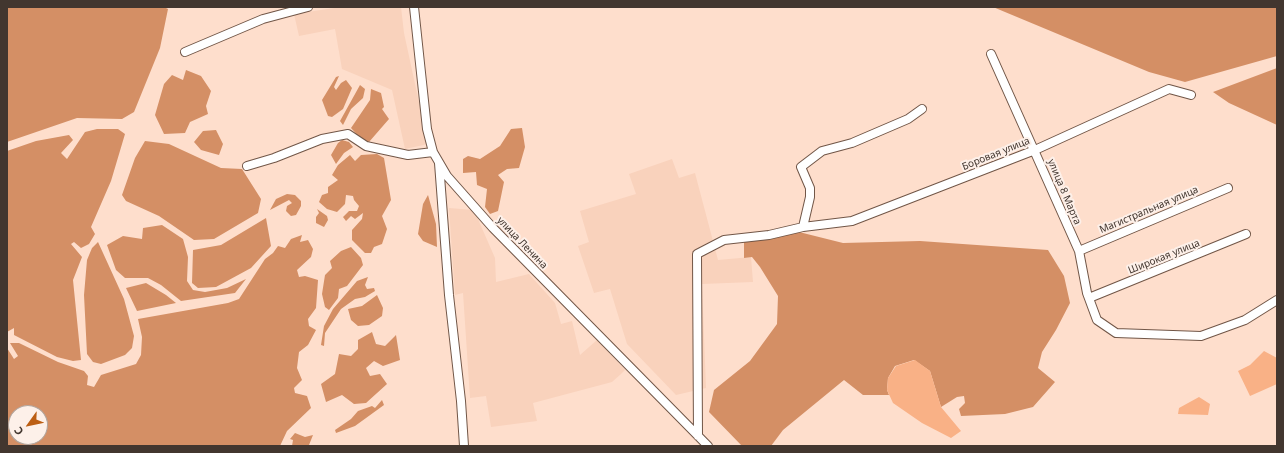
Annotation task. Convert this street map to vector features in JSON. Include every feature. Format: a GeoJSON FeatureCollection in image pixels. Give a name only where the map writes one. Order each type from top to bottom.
{"type":"FeatureCollection","features":[{"type":"Feature","properties":{"kind":"street"},"geometry":{"type":"LineString","coordinates":[[185,52],[263,19],[308,7]]}},
{"type":"Feature","properties":{"kind":"street","name":"улица Ленина"},"geometry":{"type":"LineString","coordinates":[[414,7],[427,129],[434,152],[447,176],[493,228],[708,446]]}},
{"type":"Feature","properties":{"kind":"street","name":"улица 8 Марта"},"geometry":{"type":"LineString","coordinates":[[991,54],[1079,251],[1089,298],[1097,320],[1116,333],[1201,336],[1245,320],[1277,300]]}},
{"type":"Feature","properties":{"kind":"street","name":"Боровая улица"},"geometry":{"type":"LineString","coordinates":[[698,436],[697,254],[724,240],[769,235],[803,227],[852,221],[1035,150],[1169,89],[1190,95]]}},
{"type":"Feature","properties":{"kind":"street"},"geometry":{"type":"LineString","coordinates":[[803,227],[810,197],[810,188],[801,167],[822,151],[852,143],[908,119],[922,110]]}},
{"type":"Feature","properties":{"kind":"street"},"geometry":{"type":"LineString","coordinates":[[247,166],[274,158],[322,139],[348,134],[366,146],[408,155],[434,152]]}},
{"type":"Feature","properties":{"kind":"street"},"geometry":{"type":"LineString","coordinates":[[438,160],[449,295],[461,402],[464,446]]}},
{"type":"Feature","properties":{"kind":"street","name":"Магистральная улица"},"geometry":{"type":"LineString","coordinates":[[1079,251],[1228,188]]}},
{"type":"Feature","properties":{"kind":"street","name":"Широкая улица"},"geometry":{"type":"LineString","coordinates":[[1089,298],[1246,234]]}},
{"type":"Feature","properties":{"kind":"shaded area"},"geometry":{"type":"Polygon","coordinates":[[[7,7],[164,7],[168,9],[160,48],[134,112],[122,119],[77,118],[7,142],[7,7]]]}},
{"type":"Feature","properties":{"kind":"shaded area"},"geometry":{"type":"Polygon","coordinates":[[[341,7],[401,7],[404,33],[428,144],[405,149],[392,90],[342,69],[335,29],[299,36],[294,14],[341,7]]]}},
{"type":"Feature","properties":{"kind":"shaded area"},"geometry":{"type":"Polygon","coordinates":[[[993,7],[1277,7],[1277,56],[1185,82],[1149,72],[993,7]]]}},
{"type":"Feature","properties":{"kind":"shaded area"},"geometry":{"type":"Polygon","coordinates":[[[1277,68],[1277,125],[1229,103],[1213,92],[1277,68]]]}},
{"type":"Feature","properties":{"kind":"shaded area"},"geometry":{"type":"Polygon","coordinates":[[[186,70],[201,76],[211,91],[206,106],[208,114],[190,122],[185,133],[164,134],[155,115],[164,84],[172,75],[183,80],[186,70]]]}},
{"type":"Feature","properties":{"kind":"shaded area"},"geometry":{"type":"Polygon","coordinates":[[[339,76],[334,87],[336,90],[341,83],[346,80],[352,88],[343,109],[332,117],[328,116],[322,100],[336,77],[339,76]]]}},
{"type":"Feature","properties":{"kind":"shaded area"},"geometry":{"type":"Polygon","coordinates":[[[360,85],[365,89],[363,98],[351,109],[343,125],[340,121],[360,85]]]}},
{"type":"Feature","properties":{"kind":"shaded area"},"geometry":{"type":"Polygon","coordinates":[[[371,89],[381,93],[384,107],[382,109],[389,119],[369,142],[361,139],[351,128],[370,100],[371,89]]]}},
{"type":"Feature","properties":{"kind":"shaded area"},"geometry":{"type":"Polygon","coordinates":[[[522,128],[525,147],[519,168],[507,169],[498,175],[504,182],[498,211],[490,214],[485,207],[487,189],[477,185],[476,172],[463,173],[463,159],[468,156],[480,159],[500,146],[511,129],[522,128]]]}},
{"type":"Feature","properties":{"kind":"shaded area"},"geometry":{"type":"Polygon","coordinates":[[[97,129],[118,129],[125,134],[111,181],[91,227],[95,234],[89,244],[81,248],[74,242],[71,244],[82,257],[73,280],[81,360],[73,361],[57,357],[14,335],[14,328],[7,332],[7,151],[36,141],[69,135],[73,140],[61,153],[67,159],[85,132],[97,129]]]}},
{"type":"Feature","properties":{"kind":"shaded area"},"geometry":{"type":"Polygon","coordinates":[[[216,130],[223,144],[219,155],[201,150],[194,142],[203,131],[216,130]]]}},
{"type":"Feature","properties":{"kind":"shaded area"},"geometry":{"type":"Polygon","coordinates":[[[342,140],[349,142],[353,147],[344,153],[336,164],[331,155],[338,143],[342,140]]]}},
{"type":"Feature","properties":{"kind":"shaded area"},"geometry":{"type":"Polygon","coordinates":[[[145,141],[169,144],[221,168],[242,169],[261,199],[258,213],[214,239],[194,240],[159,216],[126,201],[122,195],[135,158],[145,141]]]}},
{"type":"Feature","properties":{"kind":"shaded area"},"geometry":{"type":"Polygon","coordinates":[[[377,154],[384,158],[391,200],[382,216],[387,229],[382,244],[374,247],[371,253],[365,253],[352,240],[352,230],[362,219],[363,213],[355,219],[351,216],[346,221],[343,217],[349,211],[357,211],[359,206],[354,200],[353,196],[346,195],[345,204],[337,212],[327,209],[319,202],[322,195],[328,193],[328,187],[338,180],[332,175],[338,165],[350,155],[355,161],[361,155],[377,154]]]}},
{"type":"Feature","properties":{"kind":"shaded area"},"geometry":{"type":"Polygon","coordinates":[[[672,159],[679,178],[695,173],[718,260],[751,257],[753,282],[702,284],[706,388],[676,395],[627,344],[610,289],[594,293],[578,246],[589,242],[580,211],[636,194],[629,174],[672,159]]]}},
{"type":"Feature","properties":{"kind":"shaded area"},"geometry":{"type":"Polygon","coordinates":[[[287,194],[295,195],[301,201],[301,206],[296,215],[291,216],[286,211],[287,206],[292,203],[289,200],[270,210],[276,199],[287,194]]]}},
{"type":"Feature","properties":{"kind":"shaded area"},"geometry":{"type":"Polygon","coordinates":[[[428,195],[436,224],[437,247],[423,241],[418,234],[423,204],[428,195]]]}},
{"type":"Feature","properties":{"kind":"shaded area"},"geometry":{"type":"Polygon","coordinates":[[[449,208],[474,210],[495,258],[496,282],[529,274],[555,303],[561,324],[572,321],[580,355],[597,340],[625,370],[612,382],[533,403],[537,421],[491,427],[486,396],[470,398],[463,293],[455,295],[449,208]]]}},
{"type":"Feature","properties":{"kind":"shaded area"},"geometry":{"type":"Polygon","coordinates":[[[317,209],[327,216],[328,220],[324,227],[316,223],[316,217],[319,213],[317,209]]]}},
{"type":"Feature","properties":{"kind":"shaded area"},"geometry":{"type":"Polygon","coordinates":[[[266,218],[271,246],[251,268],[216,287],[198,288],[192,283],[193,250],[221,245],[266,218]]]}},
{"type":"Feature","properties":{"kind":"shaded area"},"geometry":{"type":"Polygon","coordinates":[[[162,225],[183,239],[188,257],[187,281],[193,290],[205,292],[227,288],[246,279],[235,293],[181,301],[161,285],[148,278],[125,278],[116,270],[107,245],[123,236],[142,239],[143,228],[162,225]]]}},
{"type":"Feature","properties":{"kind":"shaded area"},"geometry":{"type":"Polygon","coordinates":[[[799,232],[843,243],[920,241],[1048,250],[1064,276],[1070,303],[1056,330],[1042,352],[1038,368],[1055,382],[1033,407],[1005,414],[961,416],[959,409],[965,403],[964,396],[957,397],[941,407],[930,371],[914,360],[895,366],[888,378],[887,390],[889,395],[863,395],[844,380],[783,430],[771,446],[742,446],[709,412],[714,390],[750,361],[777,324],[778,296],[752,257],[744,258],[744,241],[799,232]]]}},
{"type":"Feature","properties":{"kind":"shaded area"},"geometry":{"type":"Polygon","coordinates":[[[302,235],[300,242],[308,240],[313,249],[311,257],[297,270],[299,277],[305,276],[318,280],[316,308],[308,319],[309,326],[316,330],[308,345],[299,352],[297,368],[302,380],[294,388],[295,393],[307,396],[311,408],[287,431],[280,446],[7,446],[7,348],[14,359],[18,356],[10,343],[19,343],[58,362],[84,371],[88,376],[87,385],[94,387],[101,375],[136,364],[141,355],[142,337],[138,319],[228,303],[239,299],[265,259],[273,253],[278,246],[285,248],[291,239],[302,235]]]}},
{"type":"Feature","properties":{"kind":"shaded area"},"geometry":{"type":"Polygon","coordinates":[[[98,242],[124,299],[134,336],[132,348],[125,355],[101,364],[93,362],[87,354],[84,295],[87,260],[92,248],[98,242]]]}},
{"type":"Feature","properties":{"kind":"shaded area"},"geometry":{"type":"Polygon","coordinates":[[[351,247],[361,258],[363,265],[347,286],[339,289],[338,298],[329,310],[325,307],[322,294],[325,275],[332,268],[330,261],[341,251],[351,247]]]}},
{"type":"Feature","properties":{"kind":"shaded area"},"geometry":{"type":"Polygon","coordinates":[[[368,277],[365,285],[367,289],[374,288],[375,291],[365,297],[355,299],[341,309],[325,333],[324,346],[321,345],[324,326],[333,309],[357,281],[368,277]]]}},
{"type":"Feature","properties":{"kind":"shaded area"},"geometry":{"type":"Polygon","coordinates":[[[146,283],[176,303],[137,311],[126,288],[146,283]]]}},
{"type":"Feature","properties":{"kind":"shaded area"},"geometry":{"type":"Polygon","coordinates":[[[377,295],[383,308],[382,316],[369,325],[358,326],[351,320],[348,309],[362,306],[377,295]]]}},
{"type":"Feature","properties":{"kind":"shaded area"},"geometry":{"type":"Polygon","coordinates":[[[372,332],[376,344],[385,346],[396,335],[400,360],[383,366],[374,361],[366,368],[370,376],[380,374],[387,384],[366,403],[354,404],[342,395],[326,402],[321,384],[335,374],[339,354],[351,356],[358,349],[358,340],[372,332]]]}},
{"type":"Feature","properties":{"kind":"shaded area"},"geometry":{"type":"Polygon","coordinates":[[[1264,351],[1277,358],[1277,384],[1250,396],[1238,371],[1250,365],[1264,351]]]}},
{"type":"Feature","properties":{"kind":"shaded area"},"geometry":{"type":"Polygon","coordinates":[[[915,360],[930,371],[941,407],[961,431],[951,438],[922,423],[893,403],[887,390],[888,378],[896,366],[915,360]]]}},
{"type":"Feature","properties":{"kind":"shaded area"},"geometry":{"type":"Polygon","coordinates":[[[1199,397],[1210,404],[1208,415],[1178,414],[1179,408],[1199,397]]]}},
{"type":"Feature","properties":{"kind":"shaded area"},"geometry":{"type":"Polygon","coordinates":[[[382,400],[384,405],[355,426],[336,433],[335,430],[351,419],[358,411],[372,406],[375,408],[382,400]]]}},
{"type":"Feature","properties":{"kind":"shaded area"},"geometry":{"type":"Polygon","coordinates":[[[295,433],[305,437],[313,435],[309,445],[292,446],[293,440],[290,439],[295,433]]]}}]}
